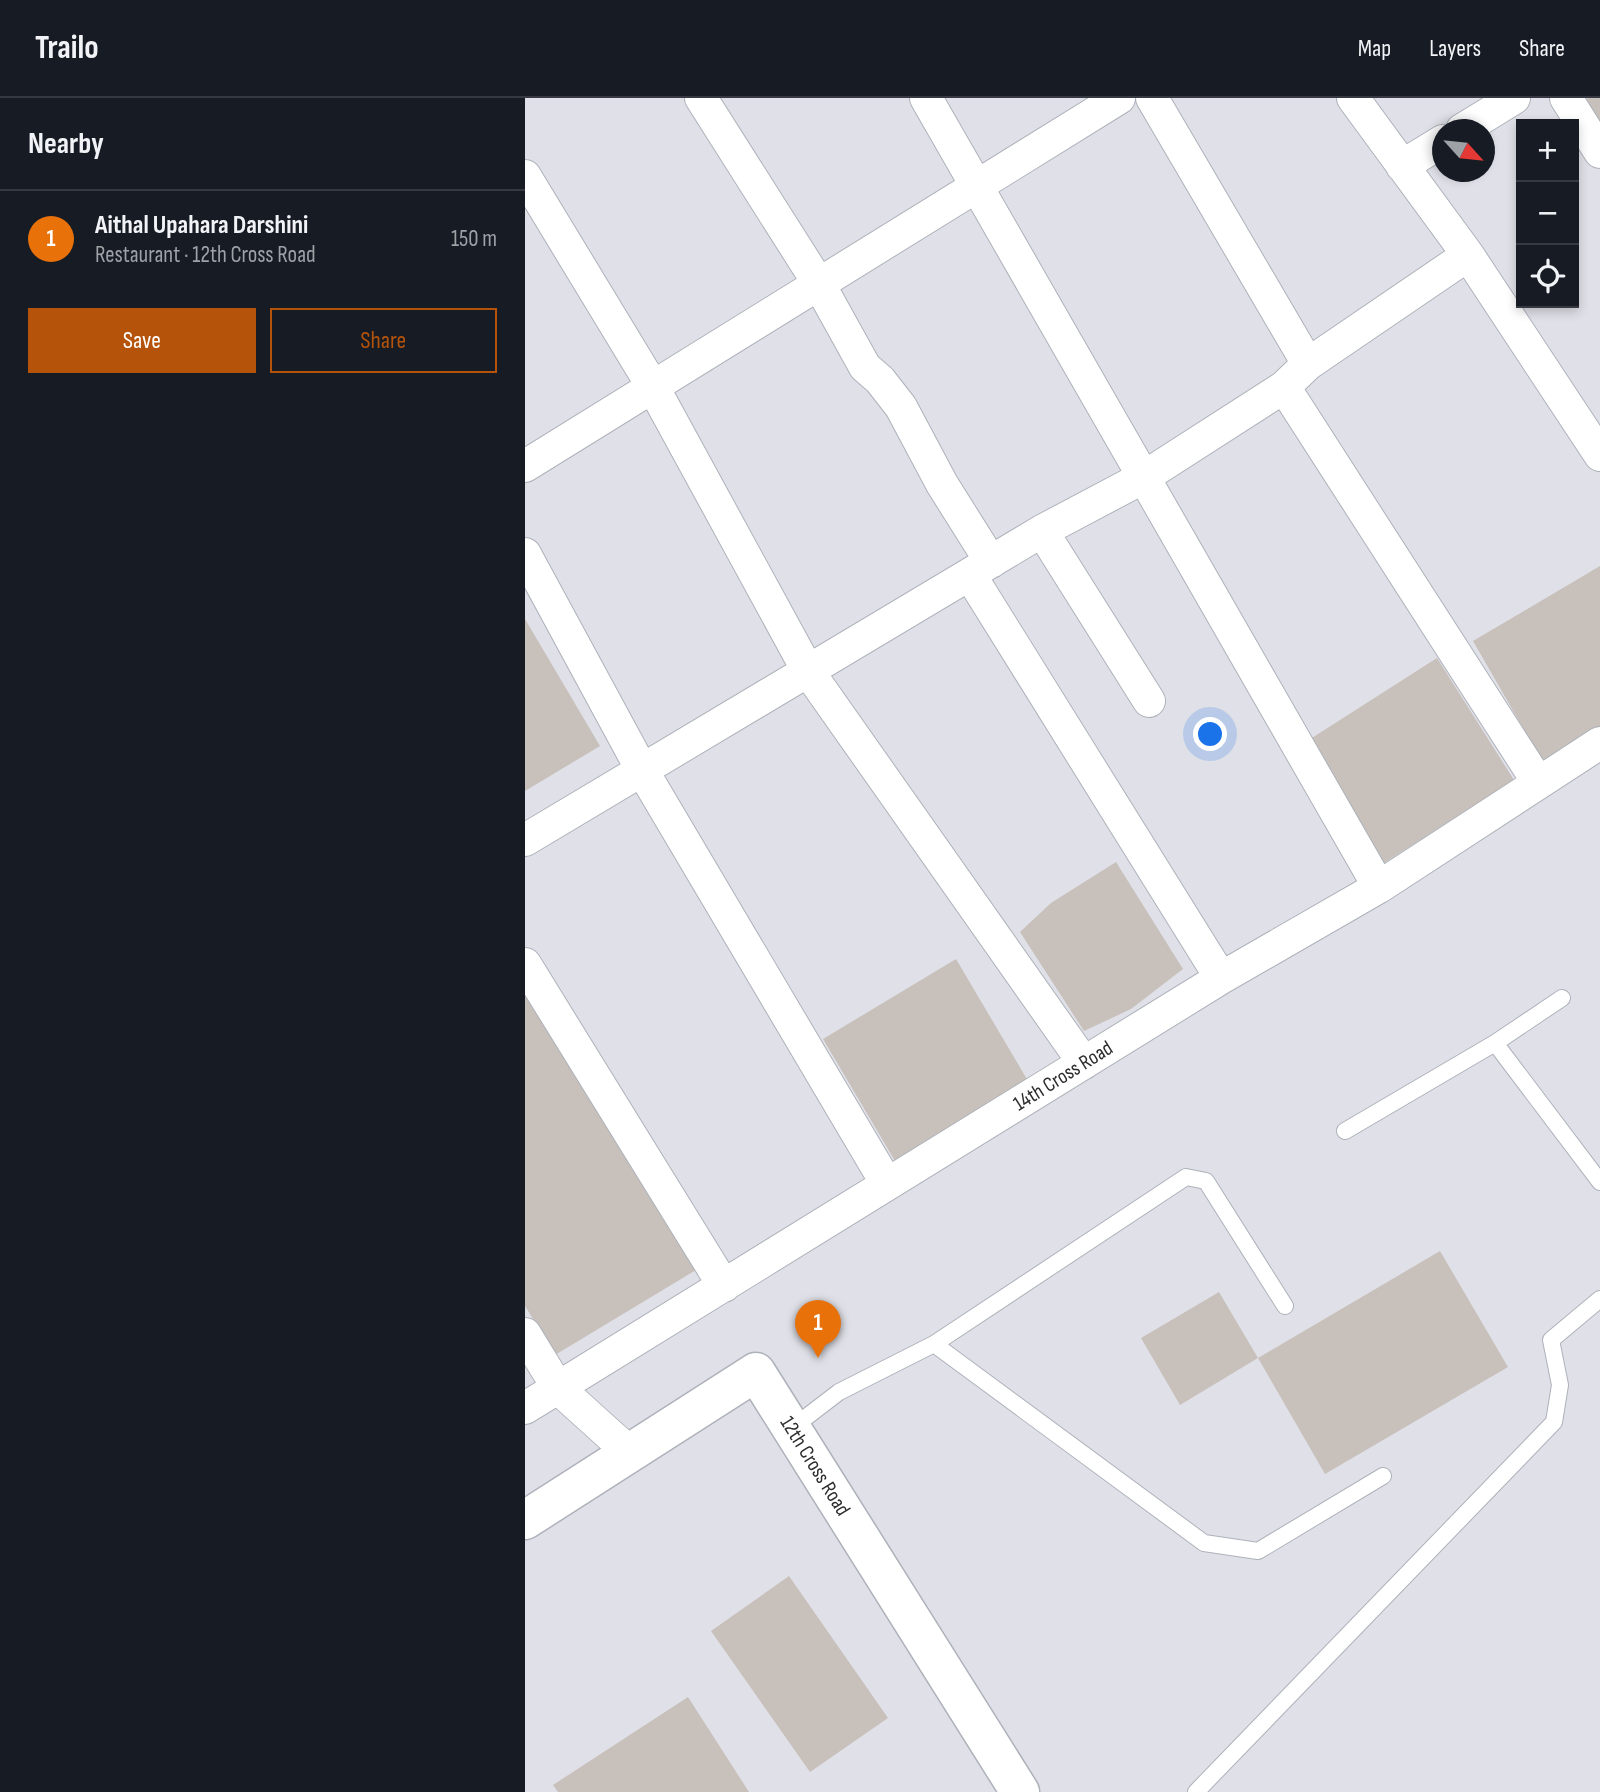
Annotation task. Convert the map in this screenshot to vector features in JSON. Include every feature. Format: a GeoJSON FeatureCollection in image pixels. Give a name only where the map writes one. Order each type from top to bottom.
{"type":"FeatureCollection","features":[{"type":"Feature","properties":{"kind":"street"},"geometry":{"type":"LineString","coordinates":[[701,98],[819,284],[865,367],[880,380],[901,407],[942,484],[980,568],[1221,978]]}},
{"type":"Feature","properties":{"kind":"street"},"geometry":{"type":"LineString","coordinates":[[926,98],[1379,887]]}},
{"type":"Feature","properties":{"kind":"street"},"geometry":{"type":"LineString","coordinates":[[1152,98],[1308,364]]}},
{"type":"Feature","properties":{"kind":"street"},"geometry":{"type":"LineString","coordinates":[[1353,98],[1468,255],[1600,455]]}},
{"type":"Feature","properties":{"kind":"street"},"geometry":{"type":"LineString","coordinates":[[1480,119],[1514,98]]}},
{"type":"Feature","properties":{"kind":"street"},"geometry":{"type":"LineString","coordinates":[[1566,98],[1600,152]]}},
{"type":"Feature","properties":{"kind":"street"},"geometry":{"type":"LineString","coordinates":[[525,466],[1114,99]]}},
{"type":"Feature","properties":{"kind":"street"},"geometry":{"type":"LineString","coordinates":[[1402,166],[1432,148]]}},
{"type":"Feature","properties":{"kind":"street"},"geometry":{"type":"LineString","coordinates":[[525,176],[653,387],[808,671],[1084,1063]]}},
{"type":"Feature","properties":{"kind":"street"},"geometry":{"type":"LineString","coordinates":[[525,840],[1042,531],[1144,477],[1284,387],[1308,364],[1468,255]]}},
{"type":"Feature","properties":{"kind":"street"},"geometry":{"type":"LineString","coordinates":[[1284,387],[1538,782]]}},
{"type":"Feature","properties":{"kind":"street"},"geometry":{"type":"LineString","coordinates":[[1042,531],[1150,701]]}},
{"type":"Feature","properties":{"kind":"street"},"geometry":{"type":"LineString","coordinates":[[525,554],[642,770],[887,1184]]}},
{"type":"Feature","properties":{"kind":"street","name":"14th Cross Road"},"geometry":{"type":"LineString","coordinates":[[525,1408],[1221,978],[1379,887],[1600,743]]}},
{"type":"Feature","properties":{"kind":"street"},"geometry":{"type":"LineString","coordinates":[[525,964],[724,1286]]}},
{"type":"Feature","properties":{"kind":"street"},"geometry":{"type":"LineString","coordinates":[[525,1334],[558,1388],[630,1453]]}},
{"type":"Feature","properties":{"kind":"street","name":"12th Cross Road"},"geometry":{"type":"LineString","coordinates":[[525,1520],[757,1372],[1020,1792]]}},
{"type":"Feature","properties":{"kind":"lane"},"geometry":{"type":"LineString","coordinates":[[1345,1131],[1495,1043],[1562,998]]}},
{"type":"Feature","properties":{"kind":"lane"},"geometry":{"type":"LineString","coordinates":[[1495,1043],[1600,1182]]}},
{"type":"Feature","properties":{"kind":"lane"},"geometry":{"type":"LineString","coordinates":[[792,1428],[839,1392],[934,1344],[1186,1177],[1206,1181],[1285,1306]]}},
{"type":"Feature","properties":{"kind":"lane"},"geometry":{"type":"LineString","coordinates":[[1196,1792],[1554,1422],[1560,1384],[1551,1340],[1600,1299]]}},
{"type":"Feature","properties":{"kind":"lane"},"geometry":{"type":"LineString","coordinates":[[934,1344],[1204,1543],[1258,1551],[1383,1475]]}},
{"type":"Feature","properties":{"kind":"shaded area"},"geometry":{"type":"Polygon","coordinates":[[[525,98],[1600,98],[1600,1792],[525,1792],[525,98]]]}},
{"type":"Feature","properties":{"kind":"building"},"geometry":{"type":"Polygon","coordinates":[[[1600,98],[1600,123],[1585,100],[1600,98]]]}},
{"type":"Feature","properties":{"kind":"building"},"geometry":{"type":"Polygon","coordinates":[[[1600,566],[1600,730],[1543,763],[1473,641],[1600,566]]]}},
{"type":"Feature","properties":{"kind":"building"},"geometry":{"type":"Polygon","coordinates":[[[525,619],[600,746],[525,791],[525,619]]]}},
{"type":"Feature","properties":{"kind":"building"},"geometry":{"type":"Polygon","coordinates":[[[1437,658],[1514,780],[1381,865],[1304,743],[1437,658]]]}},
{"type":"Feature","properties":{"kind":"building"},"geometry":{"type":"Polygon","coordinates":[[[1116,862],[1183,969],[1131,1009],[1084,1031],[1020,932],[1051,903],[1116,862]]]}},
{"type":"Feature","properties":{"kind":"building"},"geometry":{"type":"Polygon","coordinates":[[[956,959],[1031,1086],[898,1166],[823,1039],[956,959]]]}},
{"type":"Feature","properties":{"kind":"building"},"geometry":{"type":"Polygon","coordinates":[[[525,983],[696,1270],[555,1355],[525,1306],[525,983]]]}},
{"type":"Feature","properties":{"kind":"building"},"geometry":{"type":"Polygon","coordinates":[[[1440,1251],[1508,1367],[1325,1474],[1258,1358],[1440,1251]]]}},
{"type":"Feature","properties":{"kind":"building"},"geometry":{"type":"Polygon","coordinates":[[[1219,1292],[1258,1358],[1180,1405],[1141,1338],[1219,1292]]]}},
{"type":"Feature","properties":{"kind":"building"},"geometry":{"type":"Polygon","coordinates":[[[789,1576],[888,1718],[810,1772],[711,1631],[789,1576]]]}},
{"type":"Feature","properties":{"kind":"building"},"geometry":{"type":"Polygon","coordinates":[[[688,1697],[749,1792],[558,1792],[553,1785],[688,1697]]]}},
{"type":"Feature","properties":{"kind":"place","name":"Aithal Upahara Darshini"},"geometry":{"type":"Point","coordinates":[818,1358]}}]}
